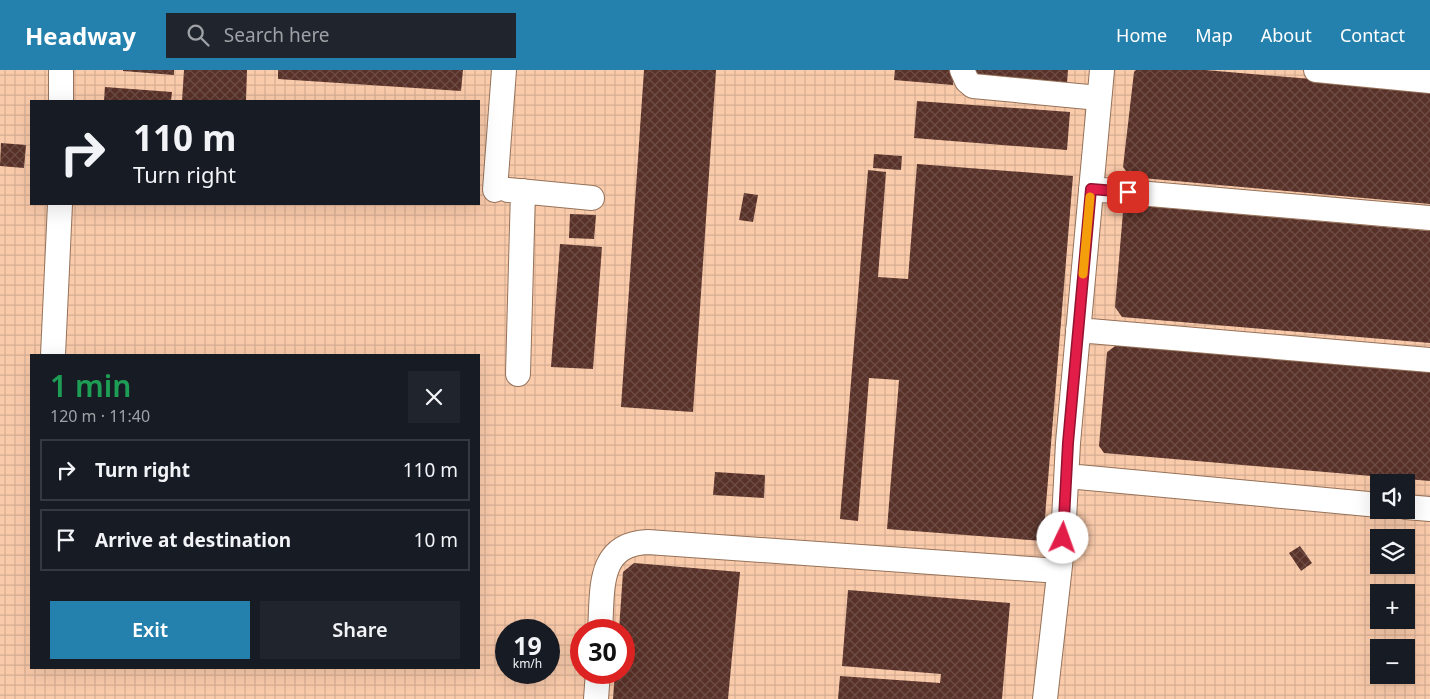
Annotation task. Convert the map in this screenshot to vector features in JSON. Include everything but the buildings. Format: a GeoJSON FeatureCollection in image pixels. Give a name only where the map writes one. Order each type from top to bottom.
{"type":"FeatureCollection","features":[{"type":"Feature","properties":{"kind":"street"},"geometry":{"type":"LineString","coordinates":[[61,70],[62,100]]}},
{"type":"Feature","properties":{"kind":"street"},"geometry":{"type":"LineString","coordinates":[[504,70],[487,189],[592,198]]}},
{"type":"Feature","properties":{"kind":"street"},"geometry":{"type":"LineString","coordinates":[[962,70],[967,81],[973,86],[1099,98]]}},
{"type":"Feature","properties":{"kind":"street"},"geometry":{"type":"LineString","coordinates":[[1045,699],[1063,538],[1068,443],[1102,70]]}},
{"type":"Feature","properties":{"kind":"street"},"geometry":{"type":"LineString","coordinates":[[1316,70],[1430,81]]}},
{"type":"Feature","properties":{"kind":"street"},"geometry":{"type":"LineString","coordinates":[[1091,189],[1430,218]]}},
{"type":"Feature","properties":{"kind":"street"},"geometry":{"type":"LineString","coordinates":[[518,374],[523,191]]}},
{"type":"Feature","properties":{"kind":"street"},"geometry":{"type":"LineString","coordinates":[[52,354],[60,205]]}},
{"type":"Feature","properties":{"kind":"street"},"geometry":{"type":"LineString","coordinates":[[1078,330],[1430,360]]}},
{"type":"Feature","properties":{"kind":"street"},"geometry":{"type":"LineString","coordinates":[[1067,476],[1370,504]]}},
{"type":"Feature","properties":{"kind":"street"},"geometry":{"type":"LineString","coordinates":[[1415,508],[1430,509]]}},
{"type":"Feature","properties":{"kind":"street"},"geometry":{"type":"LineString","coordinates":[[601,619],[604,576],[607,565],[619,550],[635,542],[658,542],[1059,570]]}},
{"type":"Feature","properties":{"kind":"street"},"geometry":{"type":"LineString","coordinates":[[596,699],[597,684]]}},
{"type":"Feature","properties":{"kind":"shaded area"},"geometry":{"type":"Polygon","coordinates":[[[0,70],[1430,70],[1430,699],[0,699],[0,70]]]}},
{"type":"Feature","properties":{"kind":"slow traffic"},"geometry":{"type":"LineString","coordinates":[[1083,274],[1090,197]]}},
{"type":"Feature","properties":{"kind":"route"},"geometry":{"type":"LineString","coordinates":[[1063,538],[1068,443],[1091,189],[1128,192]]}}]}
